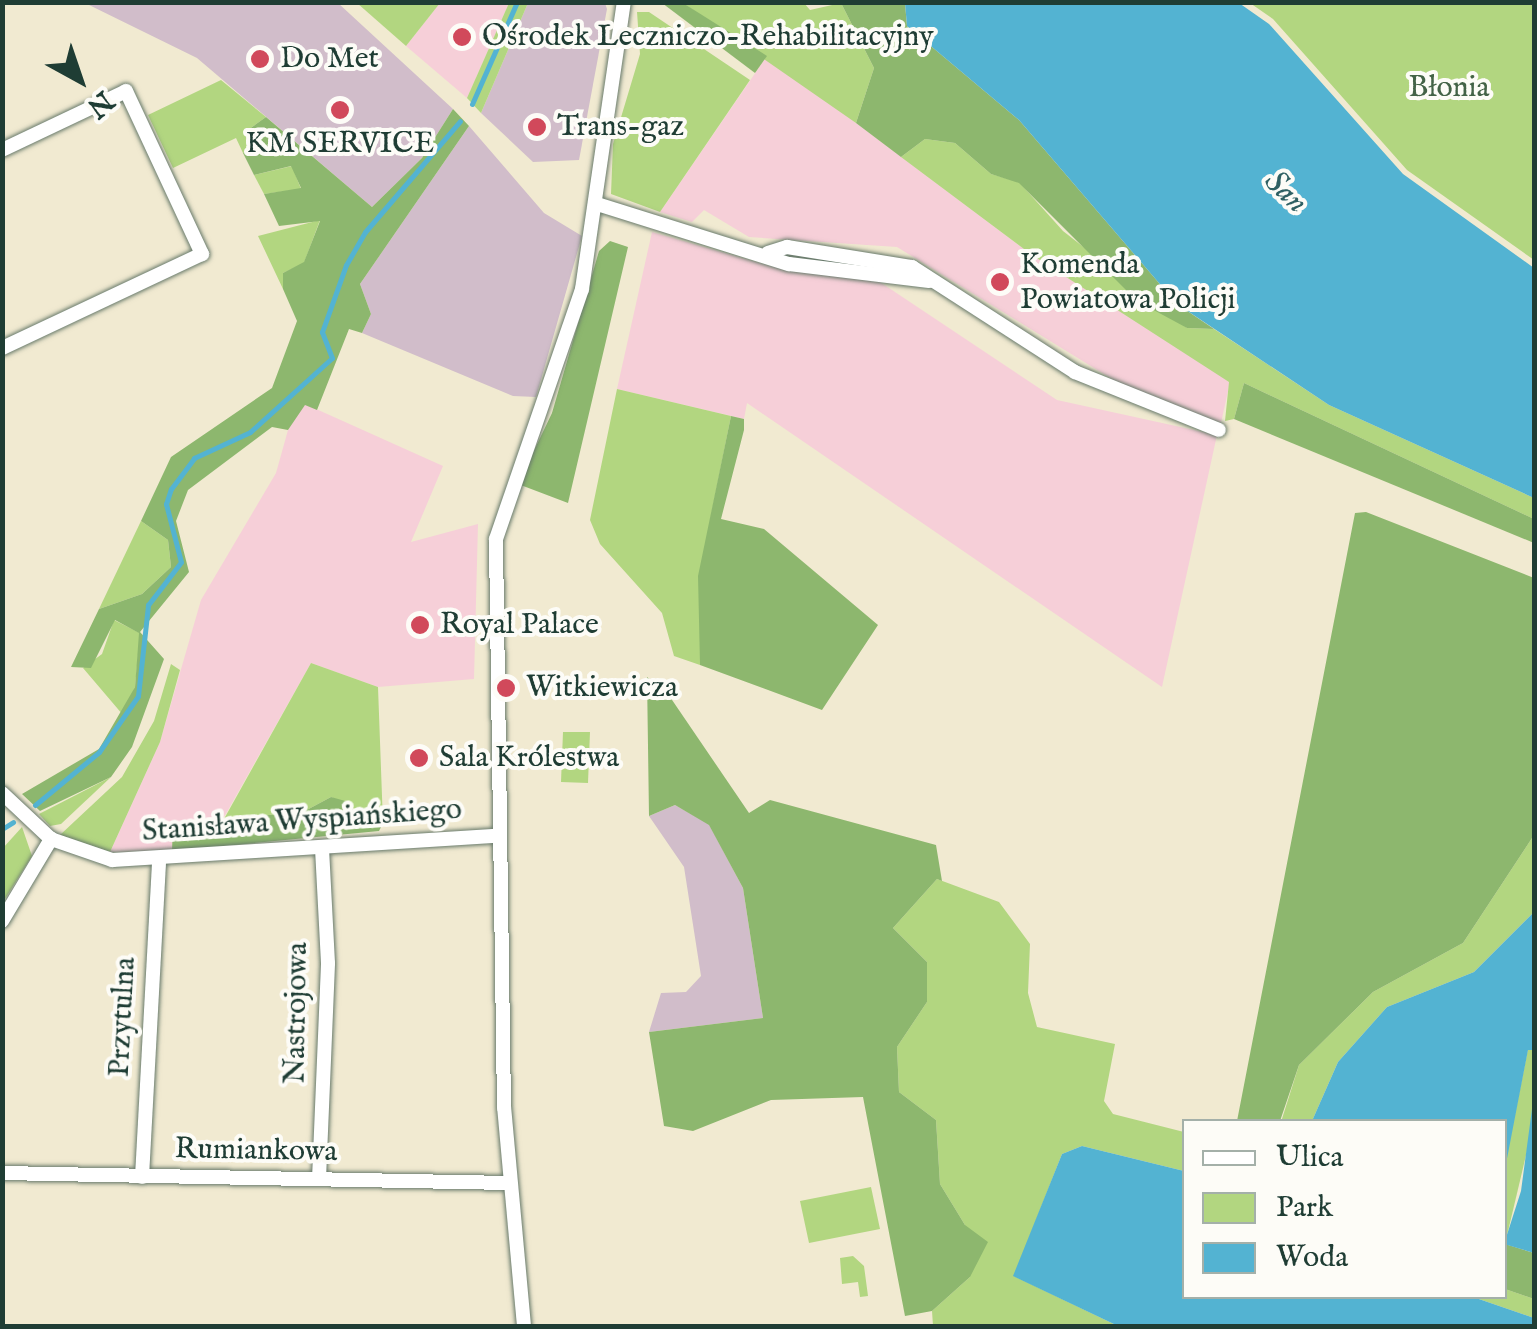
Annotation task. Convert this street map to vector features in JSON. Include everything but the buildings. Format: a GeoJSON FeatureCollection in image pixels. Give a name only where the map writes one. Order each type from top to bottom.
{"type":"FeatureCollection","features":[{"type":"Feature","properties":{"kind":"street"},"geometry":{"type":"LineString","coordinates":[[497,836],[496,539],[570,334],[597,204],[624,2]]}},
{"type":"Feature","properties":{"kind":"street"},"geometry":{"type":"LineString","coordinates":[[2,150],[126,91],[202,254],[2,348]]}},
{"type":"Feature","properties":{"kind":"street"},"geometry":{"type":"LineString","coordinates":[[597,204],[768,253],[790,264],[935,282],[1075,372],[1219,430]]}},
{"type":"Feature","properties":{"kind":"street","name":"Stanisława Wyspiańskiego"},"geometry":{"type":"LineString","coordinates":[[2,793],[51,839],[112,860],[497,836],[510,1183],[524,1326]]}},
{"type":"Feature","properties":{"kind":"street"},"geometry":{"type":"LineString","coordinates":[[2,920],[51,839]]}},
{"type":"Feature","properties":{"kind":"street","name":"Nastrojowa"},"geometry":{"type":"LineString","coordinates":[[319,1178],[328,963],[322,848]]}},
{"type":"Feature","properties":{"kind":"street","name":"Przytulna"},"geometry":{"type":"LineString","coordinates":[[142,1177],[159,860]]}},
{"type":"Feature","properties":{"kind":"street","name":"Rumiankowa"},"geometry":{"type":"LineString","coordinates":[[2,1173],[510,1183]]}},
{"type":"Feature","properties":{"kind":"shaded area"},"geometry":{"type":"Polygon","coordinates":[[[85,3],[338,3],[453,109],[422,158],[372,207],[197,58],[85,3]]]}},
{"type":"Feature","properties":{"kind":"shaded area"},"geometry":{"type":"Polygon","coordinates":[[[440,3],[509,3],[467,98],[406,46],[440,3]]]}},
{"type":"Feature","properties":{"kind":"shaded area"},"geometry":{"type":"Polygon","coordinates":[[[528,3],[605,3],[607,9],[579,160],[533,162],[481,113],[528,3]]]}},
{"type":"Feature","properties":{"kind":"shaded area"},"geometry":{"type":"Polygon","coordinates":[[[767,56],[1032,255],[1230,382],[1221,423],[1133,392],[897,247],[749,237],[704,210],[692,222],[660,212],[767,56]]]}},
{"type":"Feature","properties":{"kind":"shaded area"},"geometry":{"type":"Polygon","coordinates":[[[469,126],[544,213],[582,236],[536,397],[513,396],[362,333],[371,314],[360,284],[469,126]]]}},
{"type":"Feature","properties":{"kind":"shaded area"},"geometry":{"type":"Polygon","coordinates":[[[652,232],[770,266],[877,280],[1057,400],[1217,435],[1162,687],[747,403],[744,419],[617,389],[652,232]]]}},
{"type":"Feature","properties":{"kind":"shaded area"},"geometry":{"type":"Polygon","coordinates":[[[305,404],[443,466],[411,542],[478,524],[474,679],[378,687],[311,663],[223,819],[173,823],[172,851],[110,852],[160,742],[201,600],[276,473],[288,430],[305,404]]]}},
{"type":"Feature","properties":{"kind":"shaded area"},"geometry":{"type":"Polygon","coordinates":[[[675,805],[709,824],[743,888],[763,1018],[649,1032],[661,993],[686,992],[701,976],[684,867],[649,816],[675,805]]]}},
{"type":"Feature","properties":{"kind":"green space"},"geometry":{"type":"Polygon","coordinates":[[[357,3],[440,3],[406,46],[357,3]]]}},
{"type":"Feature","properties":{"kind":"green space"},"geometry":{"type":"Polygon","coordinates":[[[509,3],[528,3],[481,113],[467,98],[509,3]]]}},
{"type":"Feature","properties":{"kind":"green space"},"geometry":{"type":"Polygon","coordinates":[[[662,3],[683,3],[767,56],[755,73],[662,3]]]}},
{"type":"Feature","properties":{"kind":"green space"},"geometry":{"type":"Polygon","coordinates":[[[683,3],[804,3],[810,10],[841,3],[874,68],[856,123],[683,3]]]}},
{"type":"Feature","properties":{"kind":"green space"},"geometry":{"type":"Polygon","coordinates":[[[841,3],[905,3],[907,26],[1019,120],[1177,304],[1214,329],[1187,328],[1137,301],[1019,183],[991,174],[955,143],[925,139],[901,157],[856,123],[874,68],[841,3]]]}},
{"type":"Feature","properties":{"kind":"green space","name":"Błonia"},"geometry":{"type":"Polygon","coordinates":[[[1250,3],[1534,3],[1534,260],[1407,170],[1273,19],[1250,3]]]}},
{"type":"Feature","properties":{"kind":"green space"},"geometry":{"type":"Polygon","coordinates":[[[637,12],[649,12],[750,80],[660,212],[611,194],[613,144],[640,54],[637,12]]]}},
{"type":"Feature","properties":{"kind":"green space"},"geometry":{"type":"Polygon","coordinates":[[[221,80],[266,117],[245,132],[261,150],[243,153],[236,138],[173,168],[148,115],[221,80]]]}},
{"type":"Feature","properties":{"kind":"green space"},"geometry":{"type":"Polygon","coordinates":[[[453,109],[469,126],[360,284],[371,314],[362,333],[349,329],[317,410],[305,405],[288,430],[272,427],[188,490],[176,521],[189,572],[140,632],[164,659],[132,747],[111,777],[40,811],[22,794],[99,749],[135,687],[139,633],[115,620],[91,668],[71,667],[99,609],[142,594],[171,567],[168,540],[141,521],[171,457],[272,388],[297,321],[283,289],[283,273],[304,262],[320,221],[279,226],[264,194],[301,188],[291,166],[254,175],[243,153],[260,150],[245,132],[266,117],[372,207],[422,158],[453,109]]]}},
{"type":"Feature","properties":{"kind":"green space"},"geometry":{"type":"Polygon","coordinates":[[[925,139],[955,143],[991,174],[1019,182],[1063,231],[1187,328],[1214,329],[1329,405],[1534,498],[1534,519],[1244,383],[1234,419],[1225,421],[1229,382],[1032,255],[901,157],[925,139]]]}},
{"type":"Feature","properties":{"kind":"green space"},"geometry":{"type":"Polygon","coordinates":[[[292,166],[301,189],[264,194],[254,175],[292,166]]]}},
{"type":"Feature","properties":{"kind":"green space"},"geometry":{"type":"Polygon","coordinates":[[[320,220],[304,263],[283,273],[283,289],[258,236],[320,220]]]}},
{"type":"Feature","properties":{"kind":"green space"},"geometry":{"type":"Polygon","coordinates":[[[610,241],[628,247],[568,503],[518,484],[552,413],[599,251],[610,241]]]}},
{"type":"Feature","properties":{"kind":"green space"},"geometry":{"type":"Polygon","coordinates":[[[1244,383],[1534,519],[1534,543],[1234,419],[1244,383]]]}},
{"type":"Feature","properties":{"kind":"green space"},"geometry":{"type":"Polygon","coordinates":[[[617,389],[731,416],[710,521],[700,665],[674,656],[662,613],[600,544],[590,520],[617,389]]]}},
{"type":"Feature","properties":{"kind":"green space"},"geometry":{"type":"Polygon","coordinates":[[[731,416],[744,419],[744,430],[721,519],[764,529],[878,625],[822,710],[700,665],[698,576],[731,416]]]}},
{"type":"Feature","properties":{"kind":"green space"},"geometry":{"type":"Polygon","coordinates":[[[1366,512],[1534,578],[1534,835],[1463,943],[1373,992],[1299,1065],[1281,1119],[1237,1119],[1355,513],[1366,512]]]}},
{"type":"Feature","properties":{"kind":"green space"},"geometry":{"type":"Polygon","coordinates":[[[141,521],[168,540],[171,567],[142,594],[99,609],[141,521]]]}},
{"type":"Feature","properties":{"kind":"green space"},"geometry":{"type":"Polygon","coordinates":[[[114,620],[140,633],[135,687],[123,715],[83,668],[102,654],[114,620]]]}},
{"type":"Feature","properties":{"kind":"green space"},"geometry":{"type":"Polygon","coordinates":[[[311,663],[378,687],[383,823],[331,797],[303,812],[224,819],[311,663]]]}},
{"type":"Feature","properties":{"kind":"green space"},"geometry":{"type":"Polygon","coordinates":[[[171,664],[180,670],[160,742],[110,852],[60,835],[122,777],[154,721],[171,664]]]}},
{"type":"Feature","properties":{"kind":"green space"},"geometry":{"type":"Polygon","coordinates":[[[647,677],[668,694],[749,813],[770,800],[936,845],[942,881],[937,879],[893,928],[927,962],[927,1002],[897,1047],[899,1092],[936,1120],[940,1184],[965,1225],[988,1242],[970,1277],[932,1311],[905,1316],[863,1097],[771,1100],[693,1131],[664,1126],[649,1032],[763,1018],[743,888],[709,825],[675,805],[649,816],[647,677]]]}},
{"type":"Feature","properties":{"kind":"green space"},"geometry":{"type":"Polygon","coordinates":[[[563,732],[590,732],[588,783],[561,782],[563,732]]]}},
{"type":"Feature","properties":{"kind":"green space"},"geometry":{"type":"Polygon","coordinates":[[[111,777],[61,824],[50,826],[39,814],[111,777]]]}},
{"type":"Feature","properties":{"kind":"green space"},"geometry":{"type":"Polygon","coordinates":[[[331,797],[349,802],[355,814],[372,813],[383,823],[379,831],[172,851],[173,823],[303,812],[331,797]]]}},
{"type":"Feature","properties":{"kind":"green space"},"geometry":{"type":"Polygon","coordinates":[[[22,827],[32,856],[3,902],[3,848],[22,827]]]}},
{"type":"Feature","properties":{"kind":"green space"},"geometry":{"type":"Polygon","coordinates":[[[1534,835],[1534,912],[1474,972],[1387,1007],[1338,1062],[1313,1119],[1282,1119],[1299,1065],[1373,992],[1463,943],[1534,835]]]}},
{"type":"Feature","properties":{"kind":"green space"},"geometry":{"type":"Polygon","coordinates":[[[937,879],[999,902],[1030,944],[1028,993],[1037,1027],[1115,1044],[1104,1101],[1113,1114],[1182,1131],[1182,1171],[1082,1146],[1062,1154],[1014,1276],[1118,1326],[933,1326],[932,1311],[970,1277],[965,1225],[940,1184],[936,1120],[899,1092],[897,1047],[927,1002],[927,962],[893,928],[937,879]]]}},
{"type":"Feature","properties":{"kind":"green space"},"geometry":{"type":"Polygon","coordinates":[[[1528,1049],[1534,1050],[1532,1130],[1507,1236],[1507,1154],[1528,1049]]]}},
{"type":"Feature","properties":{"kind":"green space"},"geometry":{"type":"Polygon","coordinates":[[[871,1187],[880,1229],[809,1243],[800,1201],[871,1187]]]}},
{"type":"Feature","properties":{"kind":"green space"},"geometry":{"type":"Polygon","coordinates":[[[1507,1245],[1534,1253],[1534,1299],[1507,1290],[1507,1245]]]}},
{"type":"Feature","properties":{"kind":"green space"},"geometry":{"type":"Polygon","coordinates":[[[853,1256],[864,1266],[868,1296],[860,1297],[858,1282],[842,1284],[840,1258],[853,1256]]]}},
{"type":"Feature","properties":{"kind":"green space"},"geometry":{"type":"Polygon","coordinates":[[[1507,1290],[1534,1299],[1534,1318],[1479,1299],[1507,1299],[1507,1290]]]}},
{"type":"Feature","properties":{"kind":"water","name":"San"},"geometry":{"type":"Polygon","coordinates":[[[905,3],[1239,3],[1269,24],[1403,174],[1534,268],[1534,498],[1329,405],[1177,304],[1019,120],[907,26],[905,3]]]}},
{"type":"Feature","properties":{"kind":"water"},"geometry":{"type":"Polygon","coordinates":[[[1534,912],[1534,1050],[1528,1050],[1507,1159],[1507,1119],[1313,1119],[1338,1062],[1387,1007],[1474,972],[1534,912]]]}},
{"type":"Feature","properties":{"kind":"water"},"geometry":{"type":"Polygon","coordinates":[[[1534,1094],[1534,1253],[1507,1245],[1521,1191],[1534,1094]]]}},
{"type":"Feature","properties":{"kind":"water"},"geometry":{"type":"Polygon","coordinates":[[[1082,1146],[1182,1171],[1182,1299],[1479,1299],[1534,1318],[1534,1326],[1118,1326],[1013,1276],[1062,1154],[1082,1146]]]}},
{"type":"Feature","properties":{"kind":"waterway"},"geometry":{"type":"LineString","coordinates":[[472,104],[517,2]]}},
{"type":"Feature","properties":{"kind":"waterway"},"geometry":{"type":"LineString","coordinates":[[35,805],[99,752],[138,696],[148,605],[181,562],[166,504],[171,489],[194,458],[250,432],[332,358],[322,332],[346,265],[365,232],[460,121]]}},
{"type":"Feature","properties":{"kind":"waterway"},"geometry":{"type":"LineString","coordinates":[[2,829],[13,822]]}},
{"type":"Feature","properties":{"kind":"place","name":"Ośrodek Leczniczo-Rehabilitacyjny"},"geometry":{"type":"Point","coordinates":[462,37]}},
{"type":"Feature","properties":{"kind":"place","name":"Do Met"},"geometry":{"type":"Point","coordinates":[260,59]}},
{"type":"Feature","properties":{"kind":"place","name":"KM SERVICE"},"geometry":{"type":"Point","coordinates":[340,110]}},
{"type":"Feature","properties":{"kind":"place","name":"Trans-gaz"},"geometry":{"type":"Point","coordinates":[537,127]}},
{"type":"Feature","properties":{"kind":"place","name":"Komenda Powiatowa Policji"},"geometry":{"type":"Point","coordinates":[1000,282]}},
{"type":"Feature","properties":{"kind":"place","name":"Royal Palace"},"geometry":{"type":"Point","coordinates":[420,625]}},
{"type":"Feature","properties":{"kind":"place","name":"Witkiewicza"},"geometry":{"type":"Point","coordinates":[506,688]}},
{"type":"Feature","properties":{"kind":"place","name":"Sala Królestwa"},"geometry":{"type":"Point","coordinates":[419,758]}}]}
